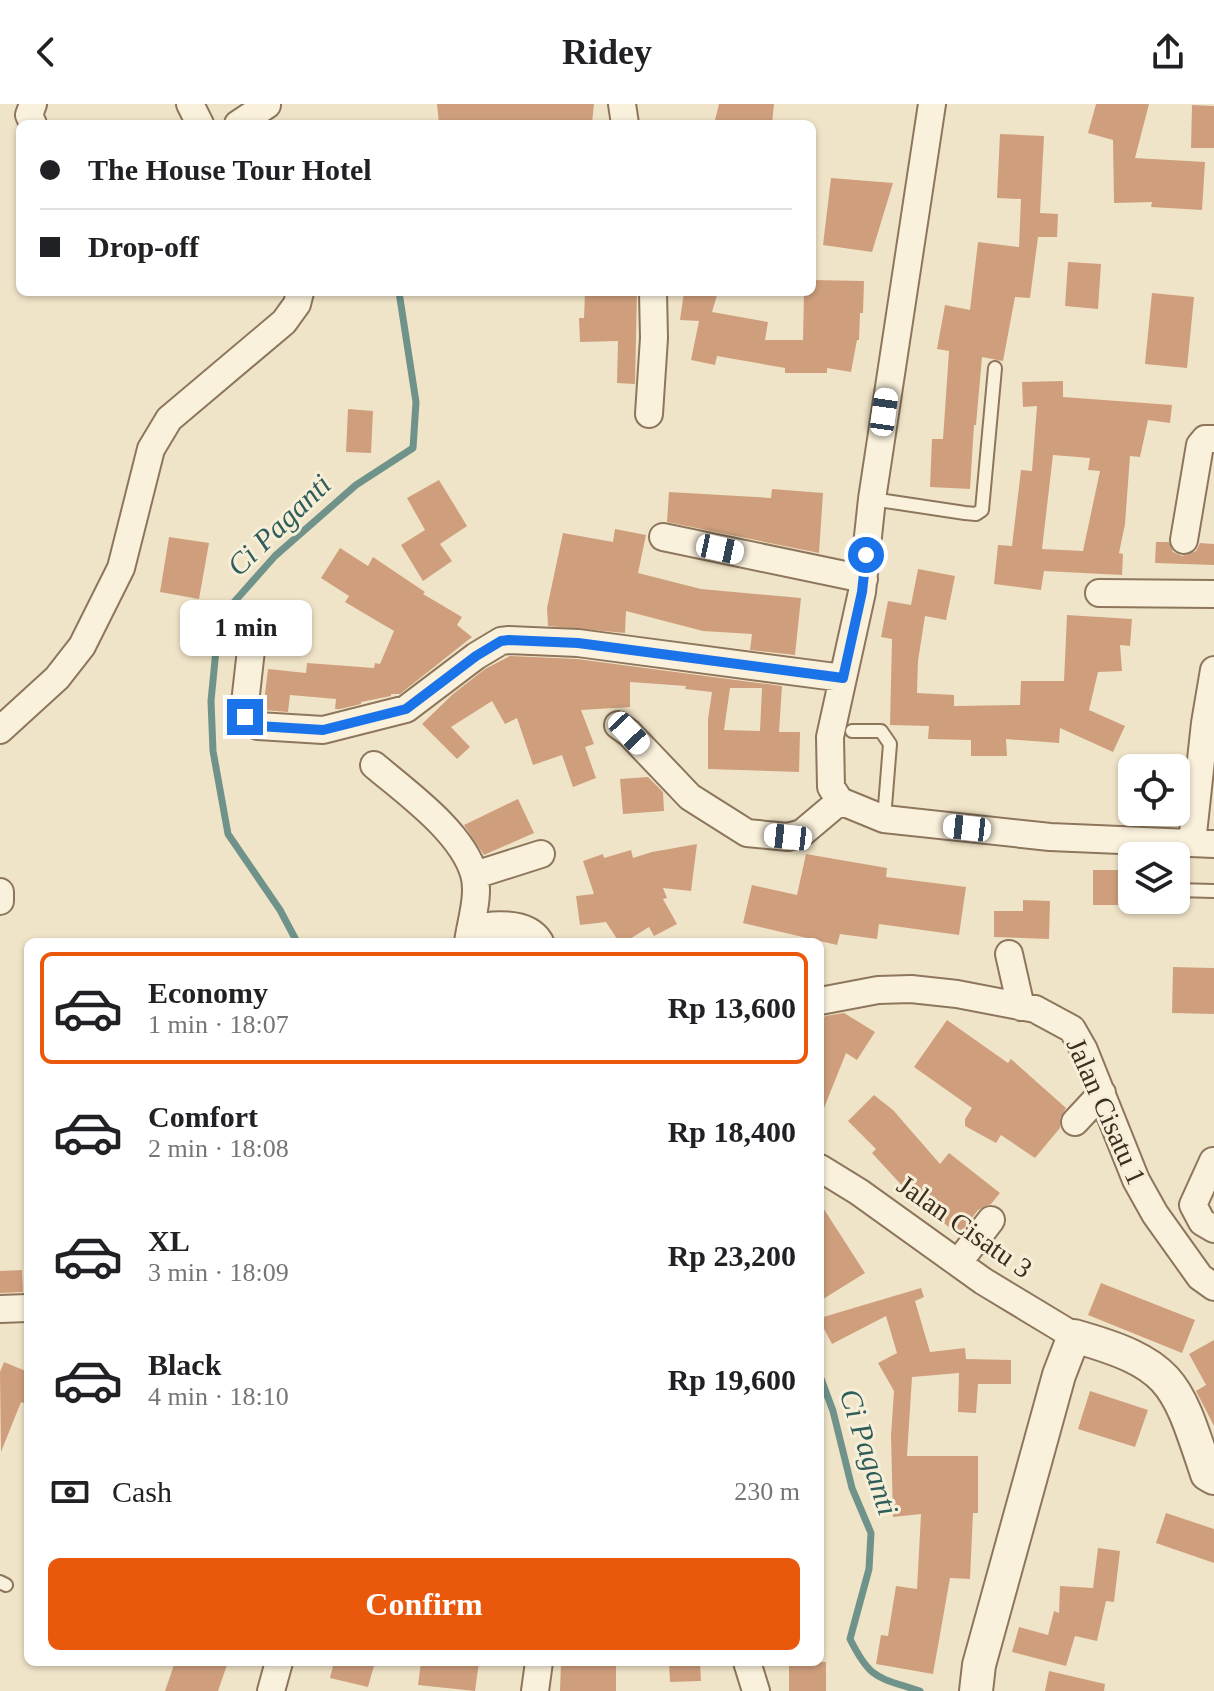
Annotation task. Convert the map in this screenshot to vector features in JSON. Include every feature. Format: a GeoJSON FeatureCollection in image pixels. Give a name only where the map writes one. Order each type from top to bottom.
{"type":"FeatureCollection","features":[{"type":"Feature","properties":{"kind":"street"},"geometry":{"type":"LineString","coordinates":[[932,104],[872,499],[864,579],[830,737],[831,787],[840,801],[884,819],[1050,837],[1203,843],[1205,723],[1214,670]]}},
{"type":"Feature","properties":{"kind":"street"},"geometry":{"type":"LineString","coordinates":[[244,120],[267,105]]}},
{"type":"Feature","properties":{"kind":"street"},"geometry":{"type":"LineString","coordinates":[[0,730],[57,678],[82,646],[121,568],[151,449],[169,419],[284,322],[299,296]]}},
{"type":"Feature","properties":{"kind":"street"},"geometry":{"type":"LineString","coordinates":[[649,414],[653,296]]}},
{"type":"Feature","properties":{"kind":"street"},"geometry":{"type":"LineString","coordinates":[[1184,540],[1200,445],[1205,439],[1214,439]]}},
{"type":"Feature","properties":{"kind":"street"},"geometry":{"type":"LineString","coordinates":[[663,537],[864,579]]}},
{"type":"Feature","properties":{"kind":"street"},"geometry":{"type":"LineString","coordinates":[[1099,593],[1214,594]]}},
{"type":"Feature","properties":{"kind":"street"},"geometry":{"type":"LineString","coordinates":[[251,650],[245,717],[258,726],[310,729],[348,725],[406,709],[476,656],[501,641],[509,640],[578,643],[843,678]]}},
{"type":"Feature","properties":{"kind":"street"},"geometry":{"type":"LineString","coordinates":[[618,725],[690,797],[747,833],[788,837],[802,833],[840,801]]}},
{"type":"Feature","properties":{"kind":"street"},"geometry":{"type":"LineString","coordinates":[[374,765],[455,838],[475,875],[469,936]]}},
{"type":"Feature","properties":{"kind":"street"},"geometry":{"type":"LineString","coordinates":[[475,875],[541,854]]}},
{"type":"Feature","properties":{"kind":"street"},"geometry":{"type":"LineString","coordinates":[[0,892],[0,901]]}},
{"type":"Feature","properties":{"kind":"street"},"geometry":{"type":"LineString","coordinates":[[469,936],[488,925],[528,931],[537,938]]}},
{"type":"Feature","properties":{"kind":"street"},"geometry":{"type":"LineString","coordinates":[[1009,954],[1021,1007]]}},
{"type":"Feature","properties":{"kind":"street","name":"Jalan Cisatu 1"},"geometry":{"type":"LineString","coordinates":[[824,1000],[878,990],[911,989],[957,994],[1035,1009],[1072,1029],[1102,1093],[1136,1180],[1155,1214],[1200,1277],[1214,1287]]}},
{"type":"Feature","properties":{"kind":"street"},"geometry":{"type":"LineString","coordinates":[[1075,1122],[1102,1093]]}},
{"type":"Feature","properties":{"kind":"street"},"geometry":{"type":"LineString","coordinates":[[1213,1161],[1193,1205],[1202,1222],[1214,1229]]}},
{"type":"Feature","properties":{"kind":"street","name":"Jalan Cisatu 3"},"geometry":{"type":"LineString","coordinates":[[824,1170],[958,1263],[1074,1336]]}},
{"type":"Feature","properties":{"kind":"street"},"geometry":{"type":"LineString","coordinates":[[958,1263],[991,1220]]}},
{"type":"Feature","properties":{"kind":"street"},"geometry":{"type":"LineString","coordinates":[[0,1309],[24,1308]]}},
{"type":"Feature","properties":{"kind":"street"},"geometry":{"type":"LineString","coordinates":[[976,1691],[979,1665],[1059,1375],[1074,1336],[1110,1346],[1152,1366],[1171,1384],[1185,1408],[1207,1474],[1214,1478]]}},
{"type":"Feature","properties":{"kind":"street"},"geometry":{"type":"LineString","coordinates":[[271,1691],[278,1666]]}},
{"type":"Feature","properties":{"kind":"street"},"geometry":{"type":"LineString","coordinates":[[535,1691],[538,1666]]}},
{"type":"Feature","properties":{"kind":"street"},"geometry":{"type":"LineString","coordinates":[[748,1666],[756,1691]]}},
{"type":"Feature","properties":{"kind":"lane"},"geometry":{"type":"LineString","coordinates":[[872,499],[965,513],[976,514],[982,510],[995,368]]}},
{"type":"Feature","properties":{"kind":"lane"},"geometry":{"type":"LineString","coordinates":[[852,731],[881,731],[890,744],[884,819]]}},
{"type":"Feature","properties":{"kind":"lane"},"geometry":{"type":"LineString","coordinates":[[1190,890],[1214,891]]}},
{"type":"Feature","properties":{"kind":"building"},"geometry":{"type":"Polygon","coordinates":[[[437,104],[594,104],[592,120],[439,120],[437,104]]]}},
{"type":"Feature","properties":{"kind":"building"},"geometry":{"type":"Polygon","coordinates":[[[719,104],[774,104],[772,120],[715,120],[719,104]]]}},
{"type":"Feature","properties":{"kind":"building"},"geometry":{"type":"Polygon","coordinates":[[[1096,104],[1149,104],[1135,158],[1205,162],[1202,210],[1151,207],[1152,202],[1114,203],[1113,140],[1088,133],[1096,104]]]}},
{"type":"Feature","properties":{"kind":"building"},"geometry":{"type":"Polygon","coordinates":[[[1192,105],[1214,106],[1214,148],[1191,148],[1192,105]]]}},
{"type":"Feature","properties":{"kind":"building"},"geometry":{"type":"Polygon","coordinates":[[[1000,134],[1044,136],[1040,213],[1058,214],[1057,237],[1038,237],[1030,298],[1015,297],[1003,361],[982,357],[970,489],[930,487],[932,439],[943,439],[949,351],[937,349],[945,305],[970,310],[978,242],[1019,247],[1021,199],[997,198],[1000,134]]]}},
{"type":"Feature","properties":{"kind":"building"},"geometry":{"type":"Polygon","coordinates":[[[831,178],[893,183],[872,252],[823,245],[831,178]]]}},
{"type":"Feature","properties":{"kind":"building"},"geometry":{"type":"Polygon","coordinates":[[[1068,262],[1101,264],[1098,309],[1065,306],[1068,262]]]}},
{"type":"Feature","properties":{"kind":"building"},"geometry":{"type":"Polygon","coordinates":[[[816,280],[864,281],[863,313],[860,313],[859,340],[851,372],[827,368],[827,373],[785,373],[785,368],[717,356],[715,365],[691,360],[699,321],[680,320],[683,296],[717,296],[712,312],[768,322],[765,340],[803,340],[804,296],[816,296],[816,280]]]}},
{"type":"Feature","properties":{"kind":"building"},"geometry":{"type":"Polygon","coordinates":[[[1152,293],[1194,297],[1187,368],[1145,364],[1152,293]]]}},
{"type":"Feature","properties":{"kind":"building"},"geometry":{"type":"Polygon","coordinates":[[[585,296],[637,296],[635,384],[617,383],[618,341],[580,342],[579,318],[584,318],[585,296]]]}},
{"type":"Feature","properties":{"kind":"building"},"geometry":{"type":"Polygon","coordinates":[[[1063,381],[1063,397],[1172,405],[1170,423],[1148,420],[1140,457],[1130,456],[1125,524],[1119,553],[1123,554],[1122,575],[1044,571],[1041,590],[994,584],[998,545],[1012,546],[1021,470],[1032,471],[1037,406],[1023,407],[1022,382],[1063,381]],[[1053,455],[1042,549],[1083,551],[1100,471],[1088,470],[1090,458],[1053,455]]]}},
{"type":"Feature","properties":{"kind":"building"},"geometry":{"type":"Polygon","coordinates":[[[348,409],[373,411],[371,453],[346,452],[348,409]]]}},
{"type":"Feature","properties":{"kind":"building"},"geometry":{"type":"Polygon","coordinates":[[[439,480],[467,526],[440,544],[452,561],[423,581],[401,545],[425,530],[407,498],[439,480]]]}},
{"type":"Feature","properties":{"kind":"building"},"geometry":{"type":"Polygon","coordinates":[[[772,489],[823,493],[819,553],[667,522],[669,492],[771,498],[772,489]]]}},
{"type":"Feature","properties":{"kind":"building"},"geometry":{"type":"Polygon","coordinates":[[[615,529],[646,535],[638,573],[701,589],[801,598],[795,655],[750,650],[752,634],[703,631],[626,611],[625,633],[548,626],[547,608],[563,533],[613,542],[615,529]]]}},
{"type":"Feature","properties":{"kind":"building"},"geometry":{"type":"Polygon","coordinates":[[[169,537],[209,543],[199,599],[160,592],[169,537]]]}},
{"type":"Feature","properties":{"kind":"building"},"geometry":{"type":"Polygon","coordinates":[[[1156,542],[1169,542],[1173,552],[1182,556],[1196,551],[1200,543],[1214,544],[1214,565],[1155,563],[1156,542]]]}},
{"type":"Feature","properties":{"kind":"building"},"geometry":{"type":"Polygon","coordinates":[[[340,548],[368,566],[373,557],[425,592],[423,594],[462,617],[457,625],[472,637],[400,694],[340,709],[335,709],[336,699],[290,695],[288,712],[263,710],[268,669],[306,673],[307,663],[374,668],[375,663],[380,664],[394,631],[345,602],[349,596],[321,578],[340,548]]]}},
{"type":"Feature","properties":{"kind":"building"},"geometry":{"type":"Polygon","coordinates":[[[918,569],[955,576],[946,620],[925,616],[917,693],[954,695],[954,706],[1020,705],[1021,681],[1064,681],[1067,615],[1132,619],[1130,646],[1120,645],[1122,671],[1098,672],[1089,710],[1125,726],[1113,752],[1060,728],[1059,743],[1006,739],[1007,756],[971,756],[971,740],[928,739],[929,726],[890,725],[892,639],[881,637],[888,601],[911,605],[918,569]]]}},
{"type":"Feature","properties":{"kind":"building"},"geometry":{"type":"Polygon","coordinates":[[[510,656],[577,659],[782,686],[779,732],[800,732],[799,772],[708,769],[708,719],[712,692],[685,689],[686,686],[630,682],[630,707],[581,710],[594,744],[585,747],[596,778],[573,787],[562,755],[533,765],[517,718],[505,724],[492,701],[451,727],[470,747],[457,759],[422,724],[485,669],[510,656]],[[730,688],[724,730],[760,731],[762,688],[730,688]]]}},
{"type":"Feature","properties":{"kind":"building"},"geometry":{"type":"Polygon","coordinates":[[[648,777],[663,792],[664,811],[623,814],[620,779],[648,777]]]}},
{"type":"Feature","properties":{"kind":"building"},"geometry":{"type":"Polygon","coordinates":[[[518,799],[534,833],[484,855],[464,825],[518,799]]]}},
{"type":"Feature","properties":{"kind":"building"},"geometry":{"type":"Polygon","coordinates":[[[697,844],[691,891],[663,888],[667,898],[663,899],[677,924],[654,936],[649,927],[631,938],[616,938],[606,922],[580,925],[576,896],[594,894],[583,861],[631,850],[633,858],[697,844]]]}},
{"type":"Feature","properties":{"kind":"building"},"geometry":{"type":"Polygon","coordinates":[[[806,854],[887,868],[886,877],[966,887],[959,935],[879,924],[877,939],[840,934],[837,945],[824,942],[824,938],[807,938],[743,923],[752,885],[797,895],[806,854]]]}},
{"type":"Feature","properties":{"kind":"building"},"geometry":{"type":"Polygon","coordinates":[[[1093,870],[1118,870],[1118,905],[1093,905],[1093,870]]]}},
{"type":"Feature","properties":{"kind":"building"},"geometry":{"type":"Polygon","coordinates":[[[1023,900],[1050,901],[1049,939],[994,937],[994,911],[1023,911],[1023,900]]]}},
{"type":"Feature","properties":{"kind":"building"},"geometry":{"type":"Polygon","coordinates":[[[1173,967],[1214,968],[1214,1014],[1172,1013],[1173,967]]]}},
{"type":"Feature","properties":{"kind":"building"},"geometry":{"type":"Polygon","coordinates":[[[844,1013],[875,1032],[857,1060],[846,1053],[824,1108],[824,1018],[844,1013]]]}},
{"type":"Feature","properties":{"kind":"building"},"geometry":{"type":"Polygon","coordinates":[[[947,1020],[1008,1063],[1011,1059],[1066,1108],[1060,1118],[1060,1128],[1035,1158],[1001,1135],[996,1143],[965,1126],[965,1119],[972,1108],[914,1067],[947,1020]]]}},
{"type":"Feature","properties":{"kind":"building"},"geometry":{"type":"Polygon","coordinates":[[[874,1095],[893,1110],[940,1164],[949,1153],[1000,1193],[991,1204],[978,1210],[959,1235],[918,1203],[872,1153],[876,1149],[848,1121],[874,1095]]]}},
{"type":"Feature","properties":{"kind":"building"},"geometry":{"type":"Polygon","coordinates":[[[824,1209],[865,1273],[824,1299],[824,1209]]]}},
{"type":"Feature","properties":{"kind":"building"},"geometry":{"type":"Polygon","coordinates":[[[22,1270],[23,1292],[0,1293],[0,1271],[22,1270]]]}},
{"type":"Feature","properties":{"kind":"building"},"geometry":{"type":"Polygon","coordinates":[[[1101,1283],[1195,1320],[1182,1353],[1088,1315],[1101,1283]]]}},
{"type":"Feature","properties":{"kind":"building"},"geometry":{"type":"Polygon","coordinates":[[[921,1288],[924,1297],[915,1301],[930,1352],[965,1348],[966,1359],[1011,1360],[1011,1384],[978,1384],[976,1413],[958,1412],[959,1373],[912,1377],[907,1456],[978,1456],[978,1513],[973,1513],[970,1579],[950,1578],[933,1674],[876,1664],[881,1635],[888,1636],[896,1586],[917,1589],[921,1514],[893,1517],[891,1436],[894,1391],[878,1363],[897,1353],[886,1316],[832,1344],[824,1329],[824,1317],[921,1288]]]}},
{"type":"Feature","properties":{"kind":"building"},"geometry":{"type":"Polygon","coordinates":[[[1214,1340],[1214,1426],[1196,1391],[1206,1385],[1189,1354],[1214,1340]]]}},
{"type":"Feature","properties":{"kind":"building"},"geometry":{"type":"Polygon","coordinates":[[[4,1362],[24,1370],[24,1403],[21,1402],[1,1452],[0,1372],[4,1362]]]}},
{"type":"Feature","properties":{"kind":"building"},"geometry":{"type":"Polygon","coordinates":[[[1090,1391],[1148,1410],[1135,1447],[1078,1429],[1090,1391]]]}},
{"type":"Feature","properties":{"kind":"building"},"geometry":{"type":"Polygon","coordinates":[[[1166,1513],[1214,1529],[1214,1563],[1156,1543],[1166,1513]]]}},
{"type":"Feature","properties":{"kind":"building"},"geometry":{"type":"Polygon","coordinates":[[[1098,1548],[1120,1551],[1114,1602],[1106,1601],[1097,1641],[1075,1636],[1066,1666],[1012,1652],[1019,1627],[1048,1635],[1054,1611],[1059,1613],[1060,1586],[1093,1588],[1098,1548]]]}},
{"type":"Feature","properties":{"kind":"building"},"geometry":{"type":"Polygon","coordinates":[[[826,1662],[826,1691],[789,1691],[789,1666],[824,1666],[826,1662]]]}},
{"type":"Feature","properties":{"kind":"building"},"geometry":{"type":"Polygon","coordinates":[[[174,1666],[227,1666],[218,1691],[165,1691],[174,1666]]]}},
{"type":"Feature","properties":{"kind":"building"},"geometry":{"type":"Polygon","coordinates":[[[333,1666],[374,1666],[368,1687],[330,1678],[333,1666]]]}},
{"type":"Feature","properties":{"kind":"building"},"geometry":{"type":"Polygon","coordinates":[[[420,1666],[478,1666],[475,1691],[418,1685],[420,1666]]]}},
{"type":"Feature","properties":{"kind":"building"},"geometry":{"type":"Polygon","coordinates":[[[561,1666],[616,1666],[616,1691],[560,1691],[561,1666]]]}},
{"type":"Feature","properties":{"kind":"building"},"geometry":{"type":"Polygon","coordinates":[[[669,1666],[700,1666],[701,1681],[670,1682],[669,1666]]]}},
{"type":"Feature","properties":{"kind":"building"},"geometry":{"type":"Polygon","coordinates":[[[1049,1671],[1105,1684],[1104,1691],[1045,1691],[1049,1671]]]}},
{"type":"Feature","properties":{"kind":"waterway","name":"Ci Paganti"},"geometry":{"type":"LineString","coordinates":[[295,938],[280,910],[228,834],[213,751],[211,701],[219,619],[275,556],[356,485],[413,448],[416,402],[400,296]]}},
{"type":"Feature","properties":{"kind":"waterway","name":"Ci Paganti"},"geometry":{"type":"LineString","coordinates":[[824,1387],[852,1488],[871,1533],[869,1569],[850,1639],[864,1663],[877,1676],[920,1691]]}},
{"type":"Feature","properties":{"kind":"route"},"geometry":{"type":"LineString","coordinates":[[245,717],[258,726],[323,730],[406,709],[476,656],[501,641],[509,640],[578,643],[843,678],[862,592],[866,555]]}}]}
